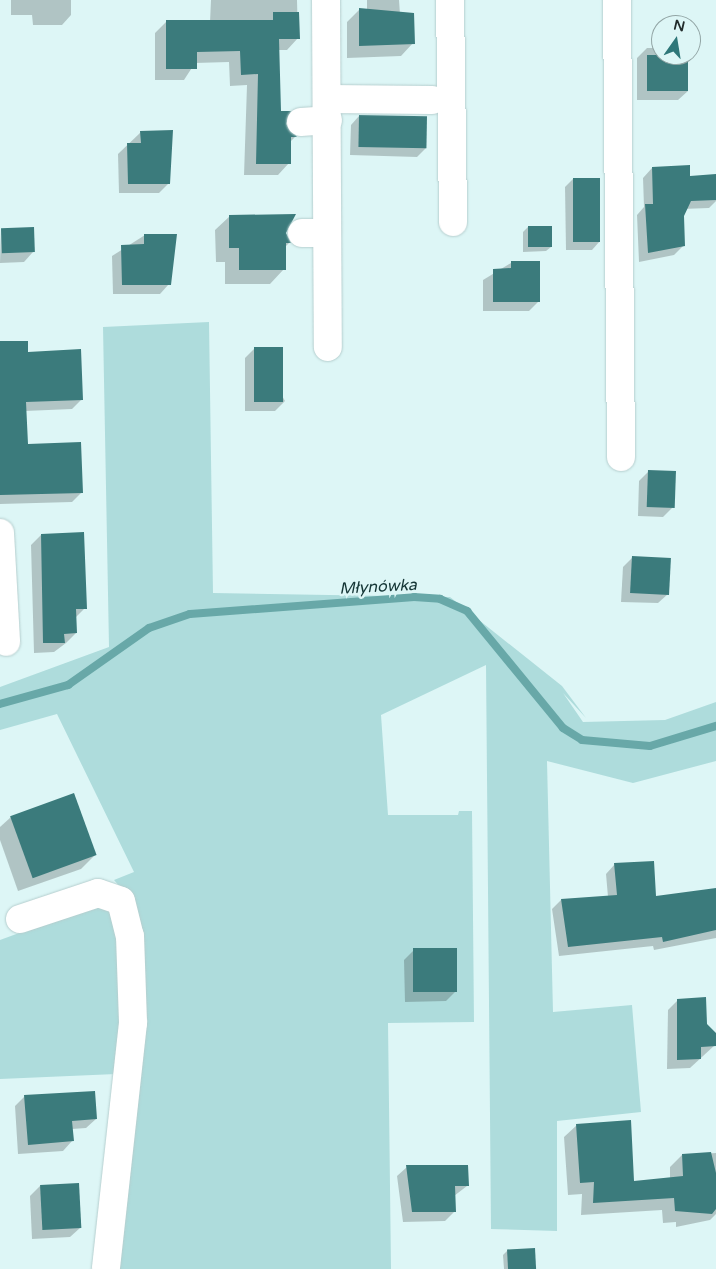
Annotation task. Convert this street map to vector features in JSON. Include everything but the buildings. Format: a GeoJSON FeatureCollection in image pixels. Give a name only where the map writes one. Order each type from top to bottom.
{"type":"FeatureCollection","features":[{"type":"Feature","properties":{"kind":"lane"},"geometry":{"type":"LineString","coordinates":[[326,0],[328,109],[315,233],[328,347]]}},
{"type":"Feature","properties":{"kind":"lane"},"geometry":{"type":"LineString","coordinates":[[450,0],[453,222]]}},
{"type":"Feature","properties":{"kind":"lane"},"geometry":{"type":"LineString","coordinates":[[617,0],[621,457]]}},
{"type":"Feature","properties":{"kind":"lane"},"geometry":{"type":"LineString","coordinates":[[301,122],[328,109],[432,100]]}},
{"type":"Feature","properties":{"kind":"lane"},"geometry":{"type":"LineString","coordinates":[[0,533],[6,642]]}},
{"type":"Feature","properties":{"kind":"lane"},"geometry":{"type":"LineString","coordinates":[[20,919],[98,893],[121,901],[130,936],[133,1023],[106,1269]]}},
{"type":"Feature","properties":{"kind":"shaded area"},"geometry":{"type":"Polygon","coordinates":[[[209,322],[213,593],[450,597],[562,686],[586,718],[563,693],[583,722],[665,720],[716,702],[716,761],[633,783],[547,761],[553,1012],[632,1005],[641,1112],[557,1121],[557,1231],[491,1229],[486,665],[381,715],[388,815],[458,815],[459,811],[472,811],[474,1022],[388,1023],[391,1269],[114,1269],[136,905],[114,880],[134,872],[57,714],[0,730],[0,687],[109,647],[103,327],[209,322]]]}},
{"type":"Feature","properties":{"kind":"shaded area"},"geometry":{"type":"Polygon","coordinates":[[[101,903],[116,911],[129,960],[116,1074],[0,1079],[0,940],[101,903]]]}},
{"type":"Feature","properties":{"kind":"waterway","name":"Młynówka"},"geometry":{"type":"LineString","coordinates":[[0,704],[68,685],[149,628],[190,614],[414,597],[440,599],[467,611],[563,728],[582,740],[650,746],[716,726]]}}]}
